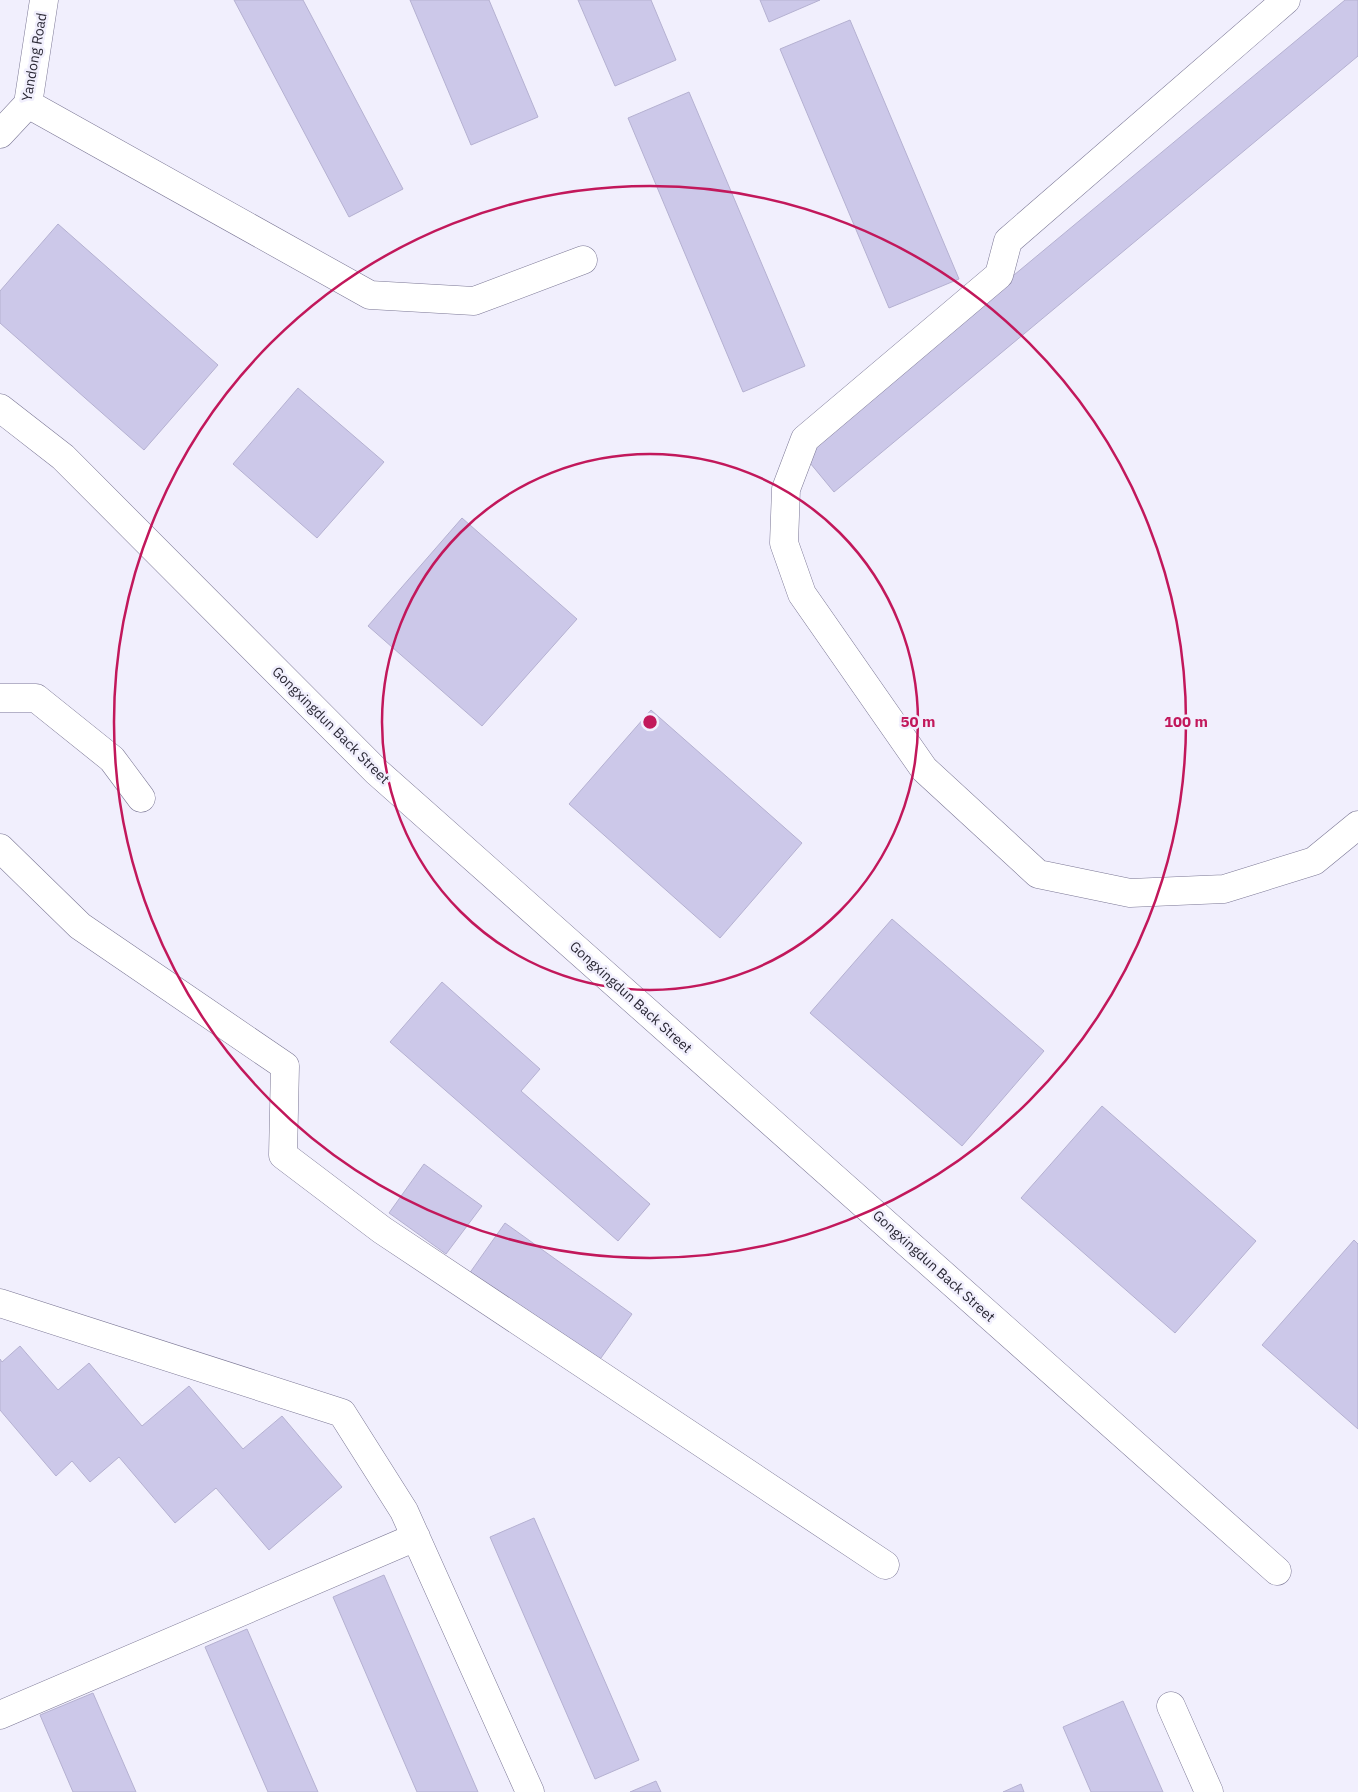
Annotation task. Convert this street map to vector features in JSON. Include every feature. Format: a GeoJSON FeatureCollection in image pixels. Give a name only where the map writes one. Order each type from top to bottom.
{"type":"FeatureCollection","features":[{"type":"Feature","properties":{"kind":"street","name":"Yandong Road"},"geometry":{"type":"LineString","coordinates":[[0,134],[28,104],[44,0]]}},
{"type":"Feature","properties":{"kind":"street"},"geometry":{"type":"LineString","coordinates":[[1286,0],[1008,241],[999,275],[805,439],[786,489],[784,543],[802,594],[924,769],[1038,874],[1130,893],[1224,889],[1314,861],[1358,826]]}},
{"type":"Feature","properties":{"kind":"street"},"geometry":{"type":"LineString","coordinates":[[28,104],[370,295],[474,301],[583,260]]}},
{"type":"Feature","properties":{"kind":"street","name":"Gongxingdun Back Street"},"geometry":{"type":"LineString","coordinates":[[0,408],[64,457],[377,772],[1277,1571]]}},
{"type":"Feature","properties":{"kind":"street"},"geometry":{"type":"LineString","coordinates":[[0,698],[36,698],[112,759],[141,798]]}},
{"type":"Feature","properties":{"kind":"street"},"geometry":{"type":"LineString","coordinates":[[0,848],[80,926],[285,1066],[283,1155],[382,1230],[886,1565]]}},
{"type":"Feature","properties":{"kind":"street"},"geometry":{"type":"LineString","coordinates":[[0,1302],[342,1413],[404,1511],[530,1792]]}},
{"type":"Feature","properties":{"kind":"street"},"geometry":{"type":"LineString","coordinates":[[0,1715],[416,1537]]}},
{"type":"Feature","properties":{"kind":"street"},"geometry":{"type":"LineString","coordinates":[[1171,1706],[1209,1792]]}},
{"type":"Feature","properties":{"kind":"building"},"geometry":{"type":"Polygon","coordinates":[[[234,0],[303,0],[403,189],[349,217],[234,0]]]}},
{"type":"Feature","properties":{"kind":"building"},"geometry":{"type":"Polygon","coordinates":[[[410,0],[489,0],[538,117],[471,145],[410,0]]]}},
{"type":"Feature","properties":{"kind":"building"},"geometry":{"type":"Polygon","coordinates":[[[578,0],[651,0],[676,60],[615,86],[578,0]]]}},
{"type":"Feature","properties":{"kind":"building"},"geometry":{"type":"Polygon","coordinates":[[[760,0],[820,0],[769,22],[760,0]]]}},
{"type":"Feature","properties":{"kind":"building"},"geometry":{"type":"Polygon","coordinates":[[[1345,0],[1358,0],[1358,56],[834,492],[801,452],[1345,0]]]}},
{"type":"Feature","properties":{"kind":"building"},"geometry":{"type":"Polygon","coordinates":[[[850,20],[959,279],[889,308],[780,49],[850,20]]]}},
{"type":"Feature","properties":{"kind":"building"},"geometry":{"type":"Polygon","coordinates":[[[689,92],[805,366],[743,392],[628,118],[689,92]]]}},
{"type":"Feature","properties":{"kind":"building"},"geometry":{"type":"Polygon","coordinates":[[[58,224],[218,365],[144,450],[0,323],[0,291],[58,224]]]}},
{"type":"Feature","properties":{"kind":"building"},"geometry":{"type":"Polygon","coordinates":[[[298,388],[384,462],[317,538],[233,464],[298,388]]]}},
{"type":"Feature","properties":{"kind":"building"},"geometry":{"type":"Polygon","coordinates":[[[462,518],[577,619],[482,726],[368,626],[462,518]]]}},
{"type":"Feature","properties":{"kind":"building"},"geometry":{"type":"Polygon","coordinates":[[[651,710],[802,843],[720,938],[569,804],[651,710]]]}},
{"type":"Feature","properties":{"kind":"building"},"geometry":{"type":"Polygon","coordinates":[[[892,919],[1044,1051],[962,1146],[810,1013],[892,919]]]}},
{"type":"Feature","properties":{"kind":"building"},"geometry":{"type":"Polygon","coordinates":[[[442,982],[540,1069],[521,1091],[650,1204],[618,1241],[390,1042],[442,982]]]}},
{"type":"Feature","properties":{"kind":"building"},"geometry":{"type":"Polygon","coordinates":[[[1102,1106],[1256,1241],[1175,1333],[1021,1198],[1102,1106]]]}},
{"type":"Feature","properties":{"kind":"building"},"geometry":{"type":"Polygon","coordinates":[[[424,1164],[482,1206],[446,1254],[389,1213],[424,1164]]]}},
{"type":"Feature","properties":{"kind":"building"},"geometry":{"type":"Polygon","coordinates":[[[505,1223],[632,1314],[596,1365],[469,1274],[505,1223]]]}},
{"type":"Feature","properties":{"kind":"building"},"geometry":{"type":"Polygon","coordinates":[[[1354,1240],[1358,1244],[1358,1429],[1262,1345],[1354,1240]]]}},
{"type":"Feature","properties":{"kind":"building"},"geometry":{"type":"Polygon","coordinates":[[[20,1346],[58,1390],[89,1363],[142,1426],[189,1386],[243,1449],[282,1416],[342,1487],[269,1550],[216,1488],[175,1523],[119,1457],[90,1482],[72,1461],[56,1476],[0,1410],[0,1359],[2,1362],[20,1346]]]}},
{"type":"Feature","properties":{"kind":"building"},"geometry":{"type":"Polygon","coordinates":[[[534,1518],[639,1760],[595,1779],[490,1537],[534,1518]]]}},
{"type":"Feature","properties":{"kind":"building"},"geometry":{"type":"Polygon","coordinates":[[[384,1575],[478,1792],[417,1792],[333,1597],[384,1575]]]}},
{"type":"Feature","properties":{"kind":"building"},"geometry":{"type":"Polygon","coordinates":[[[247,1629],[318,1792],[268,1792],[205,1647],[247,1629]]]}},
{"type":"Feature","properties":{"kind":"building"},"geometry":{"type":"Polygon","coordinates":[[[93,1693],[136,1792],[73,1792],[40,1715],[93,1693]]]}},
{"type":"Feature","properties":{"kind":"building"},"geometry":{"type":"Polygon","coordinates":[[[1123,1701],[1163,1792],[1091,1792],[1063,1727],[1123,1701]]]}},
{"type":"Feature","properties":{"kind":"building"},"geometry":{"type":"Polygon","coordinates":[[[656,1781],[661,1792],[630,1792],[656,1781]]]}},
{"type":"Feature","properties":{"kind":"building"},"geometry":{"type":"Polygon","coordinates":[[[1021,1784],[1024,1792],[1003,1792],[1021,1784]]]}}]}
